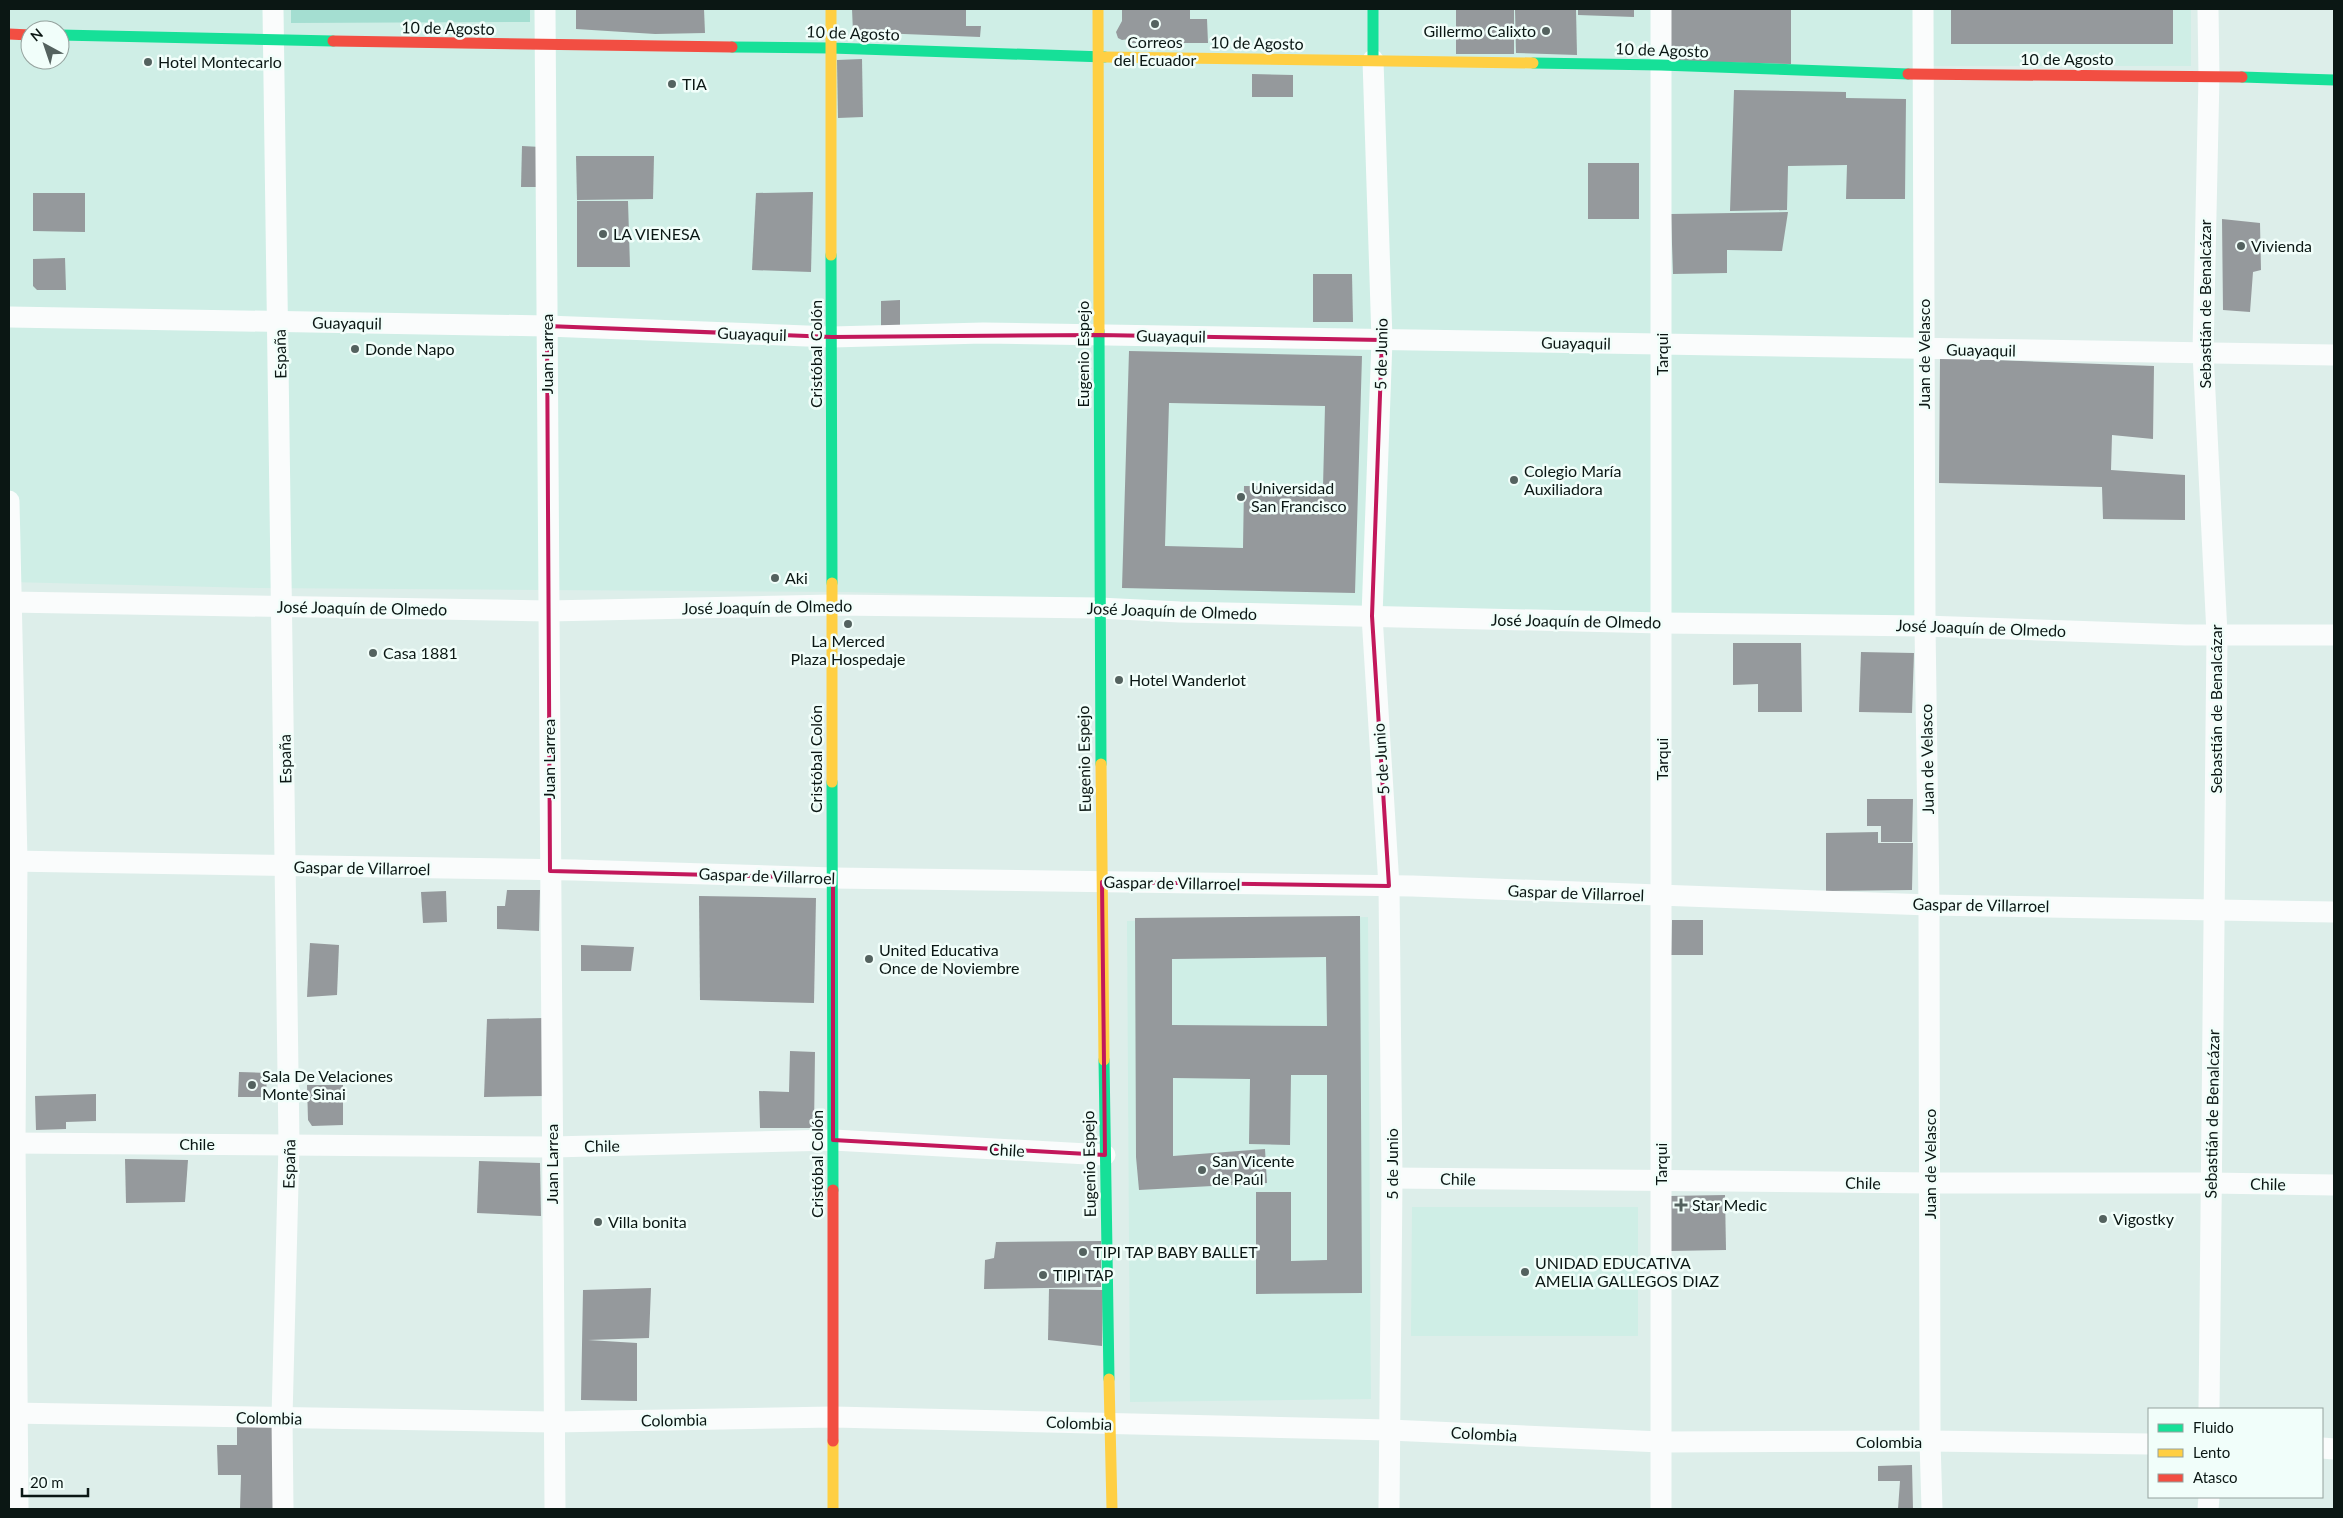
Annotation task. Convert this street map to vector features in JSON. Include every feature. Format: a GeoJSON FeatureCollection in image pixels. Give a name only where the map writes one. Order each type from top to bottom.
{"type":"FeatureCollection","features":[{"type":"Feature","properties":{"kind":"street","name":"España"},"geometry":{"type":"LineString","coordinates":[[273,9],[279,321],[289,1144],[282,1418],[283,1509]]}},
{"type":"Feature","properties":{"kind":"street","name":"Juan Larrea"},"geometry":{"type":"LineString","coordinates":[[544,9],[548,326],[554,1509]]}},
{"type":"Feature","properties":{"kind":"street","name":"Cristóbal Colón"},"geometry":{"type":"LineString","coordinates":[[830,9],[834,1509]]}},
{"type":"Feature","properties":{"kind":"street","name":"Eugenio Espejo"},"geometry":{"type":"LineString","coordinates":[[1098,9],[1099,608],[1105,1155],[1112,1424],[1112,1509]]}},
{"type":"Feature","properties":{"kind":"street","name":"5 de Junio"},"geometry":{"type":"LineString","coordinates":[[1373,9],[1372,60],[1382,340],[1372,616],[1389,886],[1392,1178],[1389,1509]]}},
{"type":"Feature","properties":{"kind":"street","name":"Tarqui"},"geometry":{"type":"LineString","coordinates":[[1660,1509],[1662,896],[1661,9]]}},
{"type":"Feature","properties":{"kind":"street","name":"Juan de Velasco"},"geometry":{"type":"LineString","coordinates":[[1923,9],[1925,626],[1929,904],[1930,1441],[1932,1509]]}},
{"type":"Feature","properties":{"kind":"street","name":"Sebastián de Benalcázar"},"geometry":{"type":"LineString","coordinates":[[2208,9],[2209,76],[2203,353],[2217,634],[2209,1408]]}},
{"type":"Feature","properties":{"kind":"street","name":"10 de Agosto"},"geometry":{"type":"LineString","coordinates":[[70,35],[544,46],[831,48],[1098,58],[1661,65],[1923,75],[2209,76],[2334,80]]}},
{"type":"Feature","properties":{"kind":"street","name":"Guayaquil"},"geometry":{"type":"LineString","coordinates":[[9,317],[548,326],[832,337],[983,333],[2334,355]]}},
{"type":"Feature","properties":{"kind":"street"},"geometry":{"type":"LineString","coordinates":[[9,501],[13,861],[13,1413],[18,1509]]}},
{"type":"Feature","properties":{"kind":"street","name":"José Joaquín de Olmedo"},"geometry":{"type":"LineString","coordinates":[[10,602],[548,611],[832,605],[1099,608],[1662,623],[1925,626],[2186,635],[2334,635]]}},
{"type":"Feature","properties":{"kind":"street","name":"Gaspar de Villarroel"},"geometry":{"type":"LineString","coordinates":[[13,861],[550,870],[833,878],[1389,886],[1929,904],[2215,908],[2334,912]]}},
{"type":"Feature","properties":{"kind":"street","name":"Chile"},"geometry":{"type":"LineString","coordinates":[[12,1143],[552,1147],[833,1140],[1105,1155]]}},
{"type":"Feature","properties":{"kind":"street","name":"Chile"},"geometry":{"type":"LineString","coordinates":[[1392,1178],[2334,1185]]}},
{"type":"Feature","properties":{"kind":"street","name":"Colombia"},"geometry":{"type":"LineString","coordinates":[[13,1413],[553,1422],[833,1417],[1389,1430],[1661,1442],[1930,1441],[2148,1444]]}},
{"type":"Feature","properties":{"kind":"highlighted area"},"geometry":{"type":"Polygon","coordinates":[[[547,326],[832,337],[1099,335],[1382,340],[1372,616],[1389,886],[1102,882],[1105,1155],[833,1140],[833,878],[550,871],[547,326]]]}},
{"type":"Feature","properties":{"kind":"shaded area"},"geometry":{"type":"Polygon","coordinates":[[[9,9],[1914,9],[1914,624],[848,592],[260,588],[9,582],[9,9]]]}},
{"type":"Feature","properties":{"kind":"shaded area"},"geometry":{"type":"Polygon","coordinates":[[[1931,9],[2191,9],[2191,66],[1931,66],[1931,9]]]}},
{"type":"Feature","properties":{"kind":"shaded area","name":"San Vicente de Paúl"},"geometry":{"type":"Polygon","coordinates":[[[1368,917],[1371,1399],[1130,1402],[1127,921],[1368,917]]]}},
{"type":"Feature","properties":{"kind":"shaded area","name":"UNIDAD EDUCATIVA AMELIA GALLEGOS DIAZ"},"geometry":{"type":"Polygon","coordinates":[[[1412,1207],[1638,1207],[1638,1336],[1411,1336],[1412,1207]]]}},
{"type":"Feature","properties":{"kind":"green space"},"geometry":{"type":"Polygon","coordinates":[[[291,9],[530,9],[530,22],[291,23],[291,9]]]}},
{"type":"Feature","properties":{"kind":"building"},"geometry":{"type":"Polygon","coordinates":[[[576,9],[704,9],[705,33],[655,34],[576,29],[576,9]]]}},
{"type":"Feature","properties":{"kind":"building"},"geometry":{"type":"Polygon","coordinates":[[[852,9],[966,9],[966,26],[981,26],[980,37],[853,32],[852,9]]]}},
{"type":"Feature","properties":{"kind":"building"},"geometry":{"type":"Polygon","coordinates":[[[1122,9],[1190,9],[1190,19],[1207,19],[1208,43],[1129,43],[1129,39],[1122,40],[1118,38],[1116,32],[1122,21],[1122,9]]]}},
{"type":"Feature","properties":{"kind":"building"},"geometry":{"type":"Polygon","coordinates":[[[1456,9],[1514,9],[1514,54],[1456,54],[1456,9]]]}},
{"type":"Feature","properties":{"kind":"building","name":"Gillermo Calixto"},"geometry":{"type":"Polygon","coordinates":[[[1515,9],[1576,9],[1577,55],[1516,53],[1515,9]]]}},
{"type":"Feature","properties":{"kind":"building"},"geometry":{"type":"Polygon","coordinates":[[[1578,9],[1634,9],[1634,17],[1578,15],[1578,9]]]}},
{"type":"Feature","properties":{"kind":"building"},"geometry":{"type":"Polygon","coordinates":[[[1666,9],[1791,9],[1791,64],[1666,61],[1666,9]]]}},
{"type":"Feature","properties":{"kind":"building"},"geometry":{"type":"Polygon","coordinates":[[[1951,9],[2173,9],[2173,44],[1951,44],[1951,9]]]}},
{"type":"Feature","properties":{"kind":"building"},"geometry":{"type":"Polygon","coordinates":[[[862,59],[863,117],[838,118],[837,60],[862,59]]]}},
{"type":"Feature","properties":{"kind":"building"},"geometry":{"type":"Polygon","coordinates":[[[1252,74],[1293,75],[1293,97],[1252,97],[1252,74]]]}},
{"type":"Feature","properties":{"kind":"building"},"geometry":{"type":"Polygon","coordinates":[[[1734,90],[1846,92],[1846,98],[1906,99],[1905,199],[1846,199],[1847,165],[1788,166],[1787,210],[1730,211],[1734,90]]]}},
{"type":"Feature","properties":{"kind":"building"},"geometry":{"type":"Polygon","coordinates":[[[522,146],[541,147],[540,187],[521,187],[522,146]]]}},
{"type":"Feature","properties":{"kind":"building"},"geometry":{"type":"Polygon","coordinates":[[[576,156],[654,156],[653,199],[577,200],[576,156]]]}},
{"type":"Feature","properties":{"kind":"building"},"geometry":{"type":"Polygon","coordinates":[[[1588,163],[1639,163],[1639,219],[1588,219],[1588,163]]]}},
{"type":"Feature","properties":{"kind":"building"},"geometry":{"type":"Polygon","coordinates":[[[813,192],[811,272],[752,270],[756,193],[813,192]]]}},
{"type":"Feature","properties":{"kind":"building"},"geometry":{"type":"Polygon","coordinates":[[[33,193],[85,193],[85,232],[33,231],[33,193]]]}},
{"type":"Feature","properties":{"kind":"building","name":"LA VIENESA"},"geometry":{"type":"Polygon","coordinates":[[[577,201],[628,201],[630,267],[577,267],[577,201]]]}},
{"type":"Feature","properties":{"kind":"building"},"geometry":{"type":"Polygon","coordinates":[[[1788,212],[1782,251],[1727,250],[1727,273],[1673,274],[1671,214],[1788,212]]]}},
{"type":"Feature","properties":{"kind":"building","name":"Vivienda"},"geometry":{"type":"Polygon","coordinates":[[[2222,219],[2260,223],[2261,270],[2253,272],[2250,312],[2223,310],[2222,219]]]}},
{"type":"Feature","properties":{"kind":"building"},"geometry":{"type":"Polygon","coordinates":[[[65,258],[66,290],[37,290],[33,286],[33,259],[65,258]]]}},
{"type":"Feature","properties":{"kind":"building"},"geometry":{"type":"Polygon","coordinates":[[[1313,274],[1352,274],[1353,322],[1313,322],[1313,274]]]}},
{"type":"Feature","properties":{"kind":"building"},"geometry":{"type":"Polygon","coordinates":[[[900,300],[900,327],[881,327],[881,301],[900,300]]]}},
{"type":"Feature","properties":{"kind":"building","name":"Universidad San Francisco"},"geometry":{"type":"Polygon","coordinates":[[[1129,351],[1362,356],[1355,593],[1122,588],[1129,351]],[[1169,403],[1165,546],[1243,548],[1244,486],[1323,487],[1325,406],[1169,403]]]}},
{"type":"Feature","properties":{"kind":"building"},"geometry":{"type":"Polygon","coordinates":[[[1940,358],[2154,366],[2153,439],[2112,435],[2111,470],[2185,475],[2185,520],[2103,519],[2102,487],[1939,483],[1940,358]]]}},
{"type":"Feature","properties":{"kind":"building"},"geometry":{"type":"Polygon","coordinates":[[[1733,643],[1801,643],[1802,712],[1758,712],[1758,684],[1733,685],[1733,643]]]}},
{"type":"Feature","properties":{"kind":"building"},"geometry":{"type":"Polygon","coordinates":[[[1861,652],[1914,653],[1912,713],[1859,712],[1861,652]]]}},
{"type":"Feature","properties":{"kind":"building"},"geometry":{"type":"Polygon","coordinates":[[[1867,799],[1913,799],[1912,842],[1881,842],[1881,826],[1867,826],[1867,799]]]}},
{"type":"Feature","properties":{"kind":"building"},"geometry":{"type":"Polygon","coordinates":[[[1878,832],[1878,843],[1913,843],[1912,890],[1826,891],[1826,833],[1878,832]]]}},
{"type":"Feature","properties":{"kind":"building"},"geometry":{"type":"Polygon","coordinates":[[[507,890],[540,890],[539,931],[497,929],[497,906],[505,906],[507,890]]]}},
{"type":"Feature","properties":{"kind":"building"},"geometry":{"type":"Polygon","coordinates":[[[446,891],[447,922],[423,923],[421,892],[446,891]]]}},
{"type":"Feature","properties":{"kind":"building"},"geometry":{"type":"Polygon","coordinates":[[[699,896],[816,898],[814,1003],[700,1000],[699,896]]]}},
{"type":"Feature","properties":{"kind":"building","name":"San Vicente de Paúl"},"geometry":{"type":"Polygon","coordinates":[[[1360,916],[1362,1293],[1256,1294],[1256,1192],[1291,1192],[1291,1261],[1327,1260],[1327,1075],[1291,1075],[1290,1145],[1249,1144],[1250,1079],[1173,1078],[1173,1156],[1265,1149],[1267,1183],[1139,1190],[1136,1157],[1135,918],[1360,916]],[[1326,957],[1172,959],[1172,1025],[1327,1026],[1326,957]]]}},
{"type":"Feature","properties":{"kind":"building"},"geometry":{"type":"Polygon","coordinates":[[[1672,920],[1703,920],[1703,955],[1671,955],[1672,920]]]}},
{"type":"Feature","properties":{"kind":"building"},"geometry":{"type":"Polygon","coordinates":[[[310,943],[339,945],[337,995],[307,997],[310,943]]]}},
{"type":"Feature","properties":{"kind":"building"},"geometry":{"type":"Polygon","coordinates":[[[581,945],[634,947],[631,971],[581,971],[581,945]]]}},
{"type":"Feature","properties":{"kind":"building"},"geometry":{"type":"Polygon","coordinates":[[[545,1018],[545,1096],[484,1097],[487,1019],[545,1018]]]}},
{"type":"Feature","properties":{"kind":"building"},"geometry":{"type":"Polygon","coordinates":[[[790,1051],[815,1052],[814,1128],[760,1128],[759,1091],[789,1092],[790,1051]]]}},
{"type":"Feature","properties":{"kind":"building","name":"Sala De Velaciones Monte Sinai"},"geometry":{"type":"Polygon","coordinates":[[[239,1072],[267,1073],[266,1097],[238,1097],[239,1072]]]}},
{"type":"Feature","properties":{"kind":"building"},"geometry":{"type":"Polygon","coordinates":[[[307,1085],[343,1085],[343,1125],[312,1126],[308,1120],[307,1085]]]}},
{"type":"Feature","properties":{"kind":"building"},"geometry":{"type":"Polygon","coordinates":[[[96,1094],[96,1121],[66,1122],[66,1129],[36,1130],[35,1096],[96,1094]]]}},
{"type":"Feature","properties":{"kind":"building"},"geometry":{"type":"Polygon","coordinates":[[[125,1159],[188,1160],[185,1202],[126,1203],[125,1159]]]}},
{"type":"Feature","properties":{"kind":"building"},"geometry":{"type":"Polygon","coordinates":[[[479,1161],[540,1163],[541,1216],[477,1213],[479,1161]]]}},
{"type":"Feature","properties":{"kind":"building"},"geometry":{"type":"Polygon","coordinates":[[[1725,1195],[1726,1250],[1669,1251],[1669,1196],[1725,1195]]]}},
{"type":"Feature","properties":{"kind":"building","name":"TIPI TAP"},"geometry":{"type":"Polygon","coordinates":[[[1101,1241],[1101,1287],[984,1289],[985,1260],[994,1258],[996,1242],[1101,1241]]]}},
{"type":"Feature","properties":{"kind":"building"},"geometry":{"type":"Polygon","coordinates":[[[651,1288],[649,1338],[588,1340],[637,1343],[637,1401],[581,1400],[583,1290],[651,1288]]]}},
{"type":"Feature","properties":{"kind":"building"},"geometry":{"type":"Polygon","coordinates":[[[1049,1289],[1103,1290],[1102,1346],[1048,1340],[1049,1289]]]}},
{"type":"Feature","properties":{"kind":"building"},"geometry":{"type":"Polygon","coordinates":[[[237,1425],[275,1427],[277,1509],[240,1509],[241,1475],[218,1475],[217,1445],[237,1445],[237,1425]]]}},
{"type":"Feature","properties":{"kind":"building"},"geometry":{"type":"Polygon","coordinates":[[[1912,1465],[1913,1509],[1898,1509],[1900,1481],[1878,1481],[1878,1466],[1912,1465]]]}},
{"type":"Feature","properties":{"kind":"traffic: fast"},"geometry":{"type":"LineString","coordinates":[[1373,9],[1373,60]]}},
{"type":"Feature","properties":{"kind":"traffic: fast"},"geometry":{"type":"LineString","coordinates":[[70,35],[333,41]]}},
{"type":"Feature","properties":{"kind":"traffic: fast"},"geometry":{"type":"LineString","coordinates":[[732,47],[831,48],[1105,57]]}},
{"type":"Feature","properties":{"kind":"traffic: fast"},"geometry":{"type":"LineString","coordinates":[[1533,63],[1661,65],[1908,74]]}},
{"type":"Feature","properties":{"kind":"traffic: fast"},"geometry":{"type":"LineString","coordinates":[[2242,77],[2334,80]]}},
{"type":"Feature","properties":{"kind":"traffic: fast"},"geometry":{"type":"LineString","coordinates":[[831,255],[832,583]]}},
{"type":"Feature","properties":{"kind":"traffic: fast"},"geometry":{"type":"LineString","coordinates":[[1099,331],[1101,764]]}},
{"type":"Feature","properties":{"kind":"traffic: fast"},"geometry":{"type":"LineString","coordinates":[[832,782],[833,1190]]}},
{"type":"Feature","properties":{"kind":"traffic: fast"},"geometry":{"type":"LineString","coordinates":[[1104,1060],[1109,1379]]}},
{"type":"Feature","properties":{"kind":"traffic: slow"},"geometry":{"type":"LineString","coordinates":[[831,9],[831,255]]}},
{"type":"Feature","properties":{"kind":"traffic: slow"},"geometry":{"type":"LineString","coordinates":[[1098,9],[1099,331]]}},
{"type":"Feature","properties":{"kind":"traffic: slow"},"geometry":{"type":"LineString","coordinates":[[1105,57],[1533,63]]}},
{"type":"Feature","properties":{"kind":"traffic: slow"},"geometry":{"type":"LineString","coordinates":[[832,583],[832,782]]}},
{"type":"Feature","properties":{"kind":"traffic: slow"},"geometry":{"type":"LineString","coordinates":[[1101,764],[1104,1060]]}},
{"type":"Feature","properties":{"kind":"traffic: slow"},"geometry":{"type":"LineString","coordinates":[[1109,1379],[1112,1509]]}},
{"type":"Feature","properties":{"kind":"traffic: slow"},"geometry":{"type":"LineString","coordinates":[[833,1441],[833,1509]]}},
{"type":"Feature","properties":{"kind":"traffic: jam"},"geometry":{"type":"LineString","coordinates":[[9,34],[20,35]]}},
{"type":"Feature","properties":{"kind":"traffic: jam"},"geometry":{"type":"LineString","coordinates":[[333,41],[732,47]]}},
{"type":"Feature","properties":{"kind":"traffic: jam"},"geometry":{"type":"LineString","coordinates":[[1908,74],[2242,77]]}},
{"type":"Feature","properties":{"kind":"traffic: jam"},"geometry":{"type":"LineString","coordinates":[[833,1190],[833,1441]]}},
{"type":"Feature","properties":{"kind":"place","name":"Correos del Ecuador"},"geometry":{"type":"Point","coordinates":[1155,24]}},
{"type":"Feature","properties":{"kind":"place","name":"Gillermo Calixto"},"geometry":{"type":"Point","coordinates":[1546,31]}},
{"type":"Feature","properties":{"kind":"place","name":"Hotel Montecarlo"},"geometry":{"type":"Point","coordinates":[148,62]}},
{"type":"Feature","properties":{"kind":"place","name":"TIA"},"geometry":{"type":"Point","coordinates":[672,84]}},
{"type":"Feature","properties":{"kind":"place","name":"LA VIENESA"},"geometry":{"type":"Point","coordinates":[603,234]}},
{"type":"Feature","properties":{"kind":"place","name":"Vivienda"},"geometry":{"type":"Point","coordinates":[2241,246]}},
{"type":"Feature","properties":{"kind":"place","name":"Donde Napo"},"geometry":{"type":"Point","coordinates":[355,349]}},
{"type":"Feature","properties":{"kind":"place","name":"Colegio María Auxiliadora"},"geometry":{"type":"Point","coordinates":[1514,480]}},
{"type":"Feature","properties":{"kind":"place","name":"Universidad San Francisco"},"geometry":{"type":"Point","coordinates":[1241,497]}},
{"type":"Feature","properties":{"kind":"place","name":"Aki"},"geometry":{"type":"Point","coordinates":[775,578]}},
{"type":"Feature","properties":{"kind":"place","name":"La Merced Plaza Hospedaje"},"geometry":{"type":"Point","coordinates":[848,624]}},
{"type":"Feature","properties":{"kind":"place","name":"Casa 1881"},"geometry":{"type":"Point","coordinates":[373,653]}},
{"type":"Feature","properties":{"kind":"place","name":"Hotel Wanderlot"},"geometry":{"type":"Point","coordinates":[1119,680]}},
{"type":"Feature","properties":{"kind":"place","name":"United Educativa Once de Noviembre"},"geometry":{"type":"Point","coordinates":[869,959]}},
{"type":"Feature","properties":{"kind":"place","name":"Sala De Velaciones Monte Sinai"},"geometry":{"type":"Point","coordinates":[252,1085]}},
{"type":"Feature","properties":{"kind":"place","name":"San Vicente de Paúl"},"geometry":{"type":"Point","coordinates":[1202,1170]}},
{"type":"Feature","properties":{"kind":"place","name":"Star Medic"},"geometry":{"type":"Point","coordinates":[1681,1205]}},
{"type":"Feature","properties":{"kind":"place","name":"Vigostky"},"geometry":{"type":"Point","coordinates":[2103,1219]}},
{"type":"Feature","properties":{"kind":"place","name":"Villa bonita"},"geometry":{"type":"Point","coordinates":[598,1222]}},
{"type":"Feature","properties":{"kind":"place","name":"TIPI TAP BABY BALLET"},"geometry":{"type":"Point","coordinates":[1083,1252]}},
{"type":"Feature","properties":{"kind":"place","name":"UNIDAD EDUCATIVA AMELIA GALLEGOS DIAZ"},"geometry":{"type":"Point","coordinates":[1525,1272]}},
{"type":"Feature","properties":{"kind":"place","name":"TIPI TAP"},"geometry":{"type":"Point","coordinates":[1043,1275]}}]}
